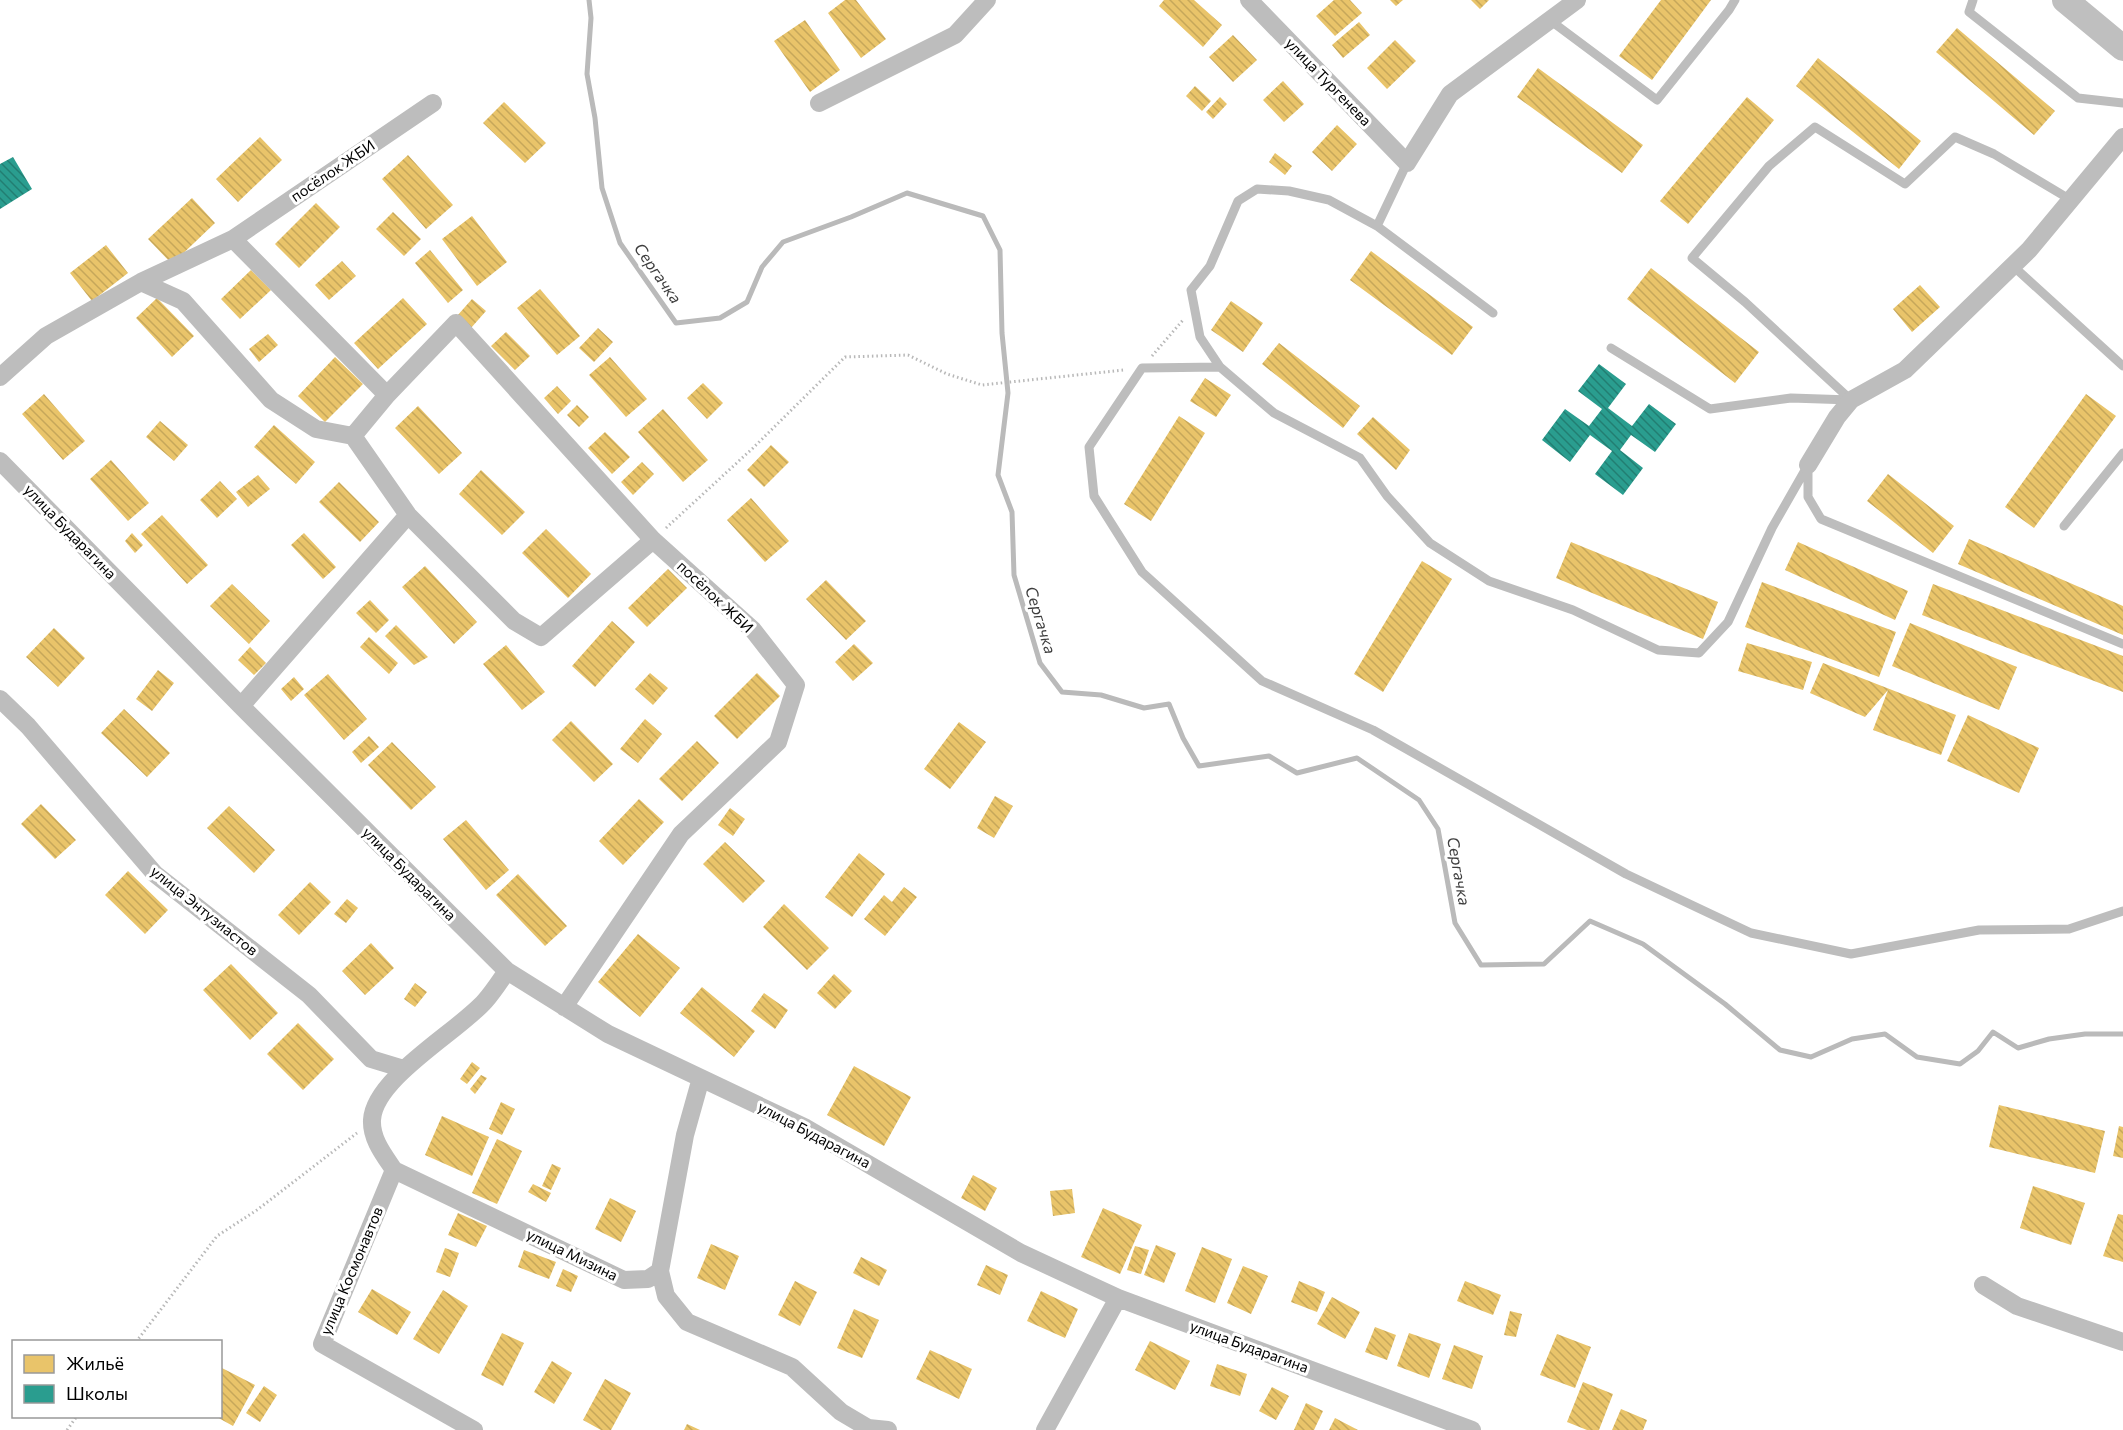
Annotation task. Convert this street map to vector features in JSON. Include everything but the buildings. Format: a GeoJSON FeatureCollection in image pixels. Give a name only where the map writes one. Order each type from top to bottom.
{"type":"FeatureCollection","features":[{"type":"Feature","properties":{"kind":"main road"},"geometry":{"type":"LineString","coordinates":[[2065,0],[2123,48]]}},
{"type":"Feature","properties":{"kind":"street"},"geometry":{"type":"LineString","coordinates":[[819,103],[955,35],[987,0]]}},
{"type":"Feature","properties":{"kind":"street","name":"улица Тургенева"},"geometry":{"type":"LineString","coordinates":[[1249,0],[1407,163]]}},
{"type":"Feature","properties":{"kind":"street"},"geometry":{"type":"LineString","coordinates":[[1407,163],[1450,94],[1577,0]]}},
{"type":"Feature","properties":{"kind":"street","name":"посёлок ЖБИ"},"geometry":{"type":"LineString","coordinates":[[0,377],[46,336],[141,282],[233,239],[434,103]]}},
{"type":"Feature","properties":{"kind":"street"},"geometry":{"type":"LineString","coordinates":[[1808,465],[1837,417],[1851,400],[1905,370],[2013,266],[2123,137]]}},
{"type":"Feature","properties":{"kind":"street"},"geometry":{"type":"LineString","coordinates":[[233,239],[387,395],[353,436]]}},
{"type":"Feature","properties":{"kind":"street"},"geometry":{"type":"LineString","coordinates":[[141,282],[183,301],[271,400],[316,429],[353,436],[408,515],[514,621],[541,637],[653,540]]}},
{"type":"Feature","properties":{"kind":"street","name":"посёлок ЖБИ"},"geometry":{"type":"LineString","coordinates":[[387,395],[456,323],[653,540],[753,630],[796,686],[778,742],[681,834],[564,1007]]}},
{"type":"Feature","properties":{"kind":"street","name":"улица Бударагина"},"geometry":{"type":"LineString","coordinates":[[0,461],[241,706],[507,971],[608,1034],[806,1128],[1021,1252],[1118,1298],[1472,1430]]}},
{"type":"Feature","properties":{"kind":"street"},"geometry":{"type":"LineString","coordinates":[[241,706],[408,515]]}},
{"type":"Feature","properties":{"kind":"street","name":"улица Энтузиастов"},"geometry":{"type":"LineString","coordinates":[[0,699],[28,726],[155,874],[309,995],[371,1059],[404,1069]]}},
{"type":"Feature","properties":{"kind":"street"},"geometry":{"type":"LineString","coordinates":[[394,1170],[377,1144],[372,1121],[375,1104],[404,1069],[485,1002],[507,971]]}},
{"type":"Feature","properties":{"kind":"street"},"geometry":{"type":"LineString","coordinates":[[701,1078],[685,1135],[660,1271],[666,1296],[687,1322],[792,1367],[841,1412],[868,1428],[888,1430]]}},
{"type":"Feature","properties":{"kind":"street","name":"улица Мизина"},"geometry":{"type":"LineString","coordinates":[[394,1170],[624,1280],[648,1279],[660,1271]]}},
{"type":"Feature","properties":{"kind":"street","name":"улица Космонавтов"},"geometry":{"type":"LineString","coordinates":[[394,1170],[322,1344],[474,1430]]}},
{"type":"Feature","properties":{"kind":"street"},"geometry":{"type":"LineString","coordinates":[[1983,1285],[2017,1306],[2123,1342]]}},
{"type":"Feature","properties":{"kind":"street"},"geometry":{"type":"LineString","coordinates":[[1045,1430],[1118,1298]]}},
{"type":"Feature","properties":{"kind":"lane"},"geometry":{"type":"LineString","coordinates":[[1551,21],[1657,100],[1735,0]]}},
{"type":"Feature","properties":{"kind":"lane"},"geometry":{"type":"LineString","coordinates":[[1973,0],[1969,12],[2078,98],[2123,103]]}},
{"type":"Feature","properties":{"kind":"lane"},"geometry":{"type":"LineString","coordinates":[[1851,400],[1745,302],[1692,258],[1769,166],[1815,127],[1905,184],[1955,137],[1994,154],[2071,200]]}},
{"type":"Feature","properties":{"kind":"lane"},"geometry":{"type":"LineString","coordinates":[[1377,226],[1407,163]]}},
{"type":"Feature","properties":{"kind":"lane"},"geometry":{"type":"LineString","coordinates":[[1493,313],[1377,226],[1329,200],[1289,191],[1257,189],[1238,201],[1210,266],[1191,290],[1200,337],[1220,367],[1274,413],[1360,458],[1387,496],[1430,543],[1488,581],[1573,610],[1658,650],[1699,653],[1728,622],[1772,528],[1808,465]]}},
{"type":"Feature","properties":{"kind":"lane"},"geometry":{"type":"LineString","coordinates":[[2013,266],[2123,366]]}},
{"type":"Feature","properties":{"kind":"lane"},"geometry":{"type":"LineString","coordinates":[[1611,348],[1710,410],[1791,398],[1851,400]]}},
{"type":"Feature","properties":{"kind":"lane"},"geometry":{"type":"LineString","coordinates":[[1220,367],[1142,368],[1089,447],[1094,496],[1142,572],[1262,681],[1373,730],[1626,874],[1751,933],[1851,954],[1979,930],[2069,929],[2123,911]]}},
{"type":"Feature","properties":{"kind":"lane"},"geometry":{"type":"LineString","coordinates":[[2064,526],[2123,453]]}},
{"type":"Feature","properties":{"kind":"lane"},"geometry":{"type":"LineString","coordinates":[[1808,465],[1808,497],[1821,519],[2123,644]]}},
{"type":"Feature","properties":{"kind":"path"},"geometry":{"type":"LineString","coordinates":[[653,540],[753,448],[844,357],[908,355],[947,374],[982,385],[1142,368],[1194,307]]}},
{"type":"Feature","properties":{"kind":"path"},"geometry":{"type":"LineString","coordinates":[[137,1340],[217,1236],[257,1210],[372,1121]]}},
{"type":"Feature","properties":{"kind":"path"},"geometry":{"type":"LineString","coordinates":[[67,1430],[76,1418]]}},
{"type":"Feature","properties":{"kind":"waterway","name":"Сергачка"},"geometry":{"type":"LineString","coordinates":[[589,0],[591,18],[587,74],[595,118],[602,188],[620,243],[676,323],[720,318],[747,302],[762,267],[783,242],[907,193],[983,216],[1000,250],[1002,333],[1008,393],[998,475],[1012,512],[1014,575],[1040,663],[1062,692],[1101,695],[1144,708],[1169,704],[1183,738],[1199,766],[1269,756],[1297,773],[1357,758],[1419,800],[1438,829],[1455,923],[1481,965],[1544,964],[1590,921],[1643,944],[1725,1004],[1780,1050],[1811,1057],[1852,1039],[1885,1034],[1917,1057],[1960,1064],[1978,1051],[1993,1032],[2018,1048],[2049,1039],[2085,1034],[2123,1034]]}}]}
